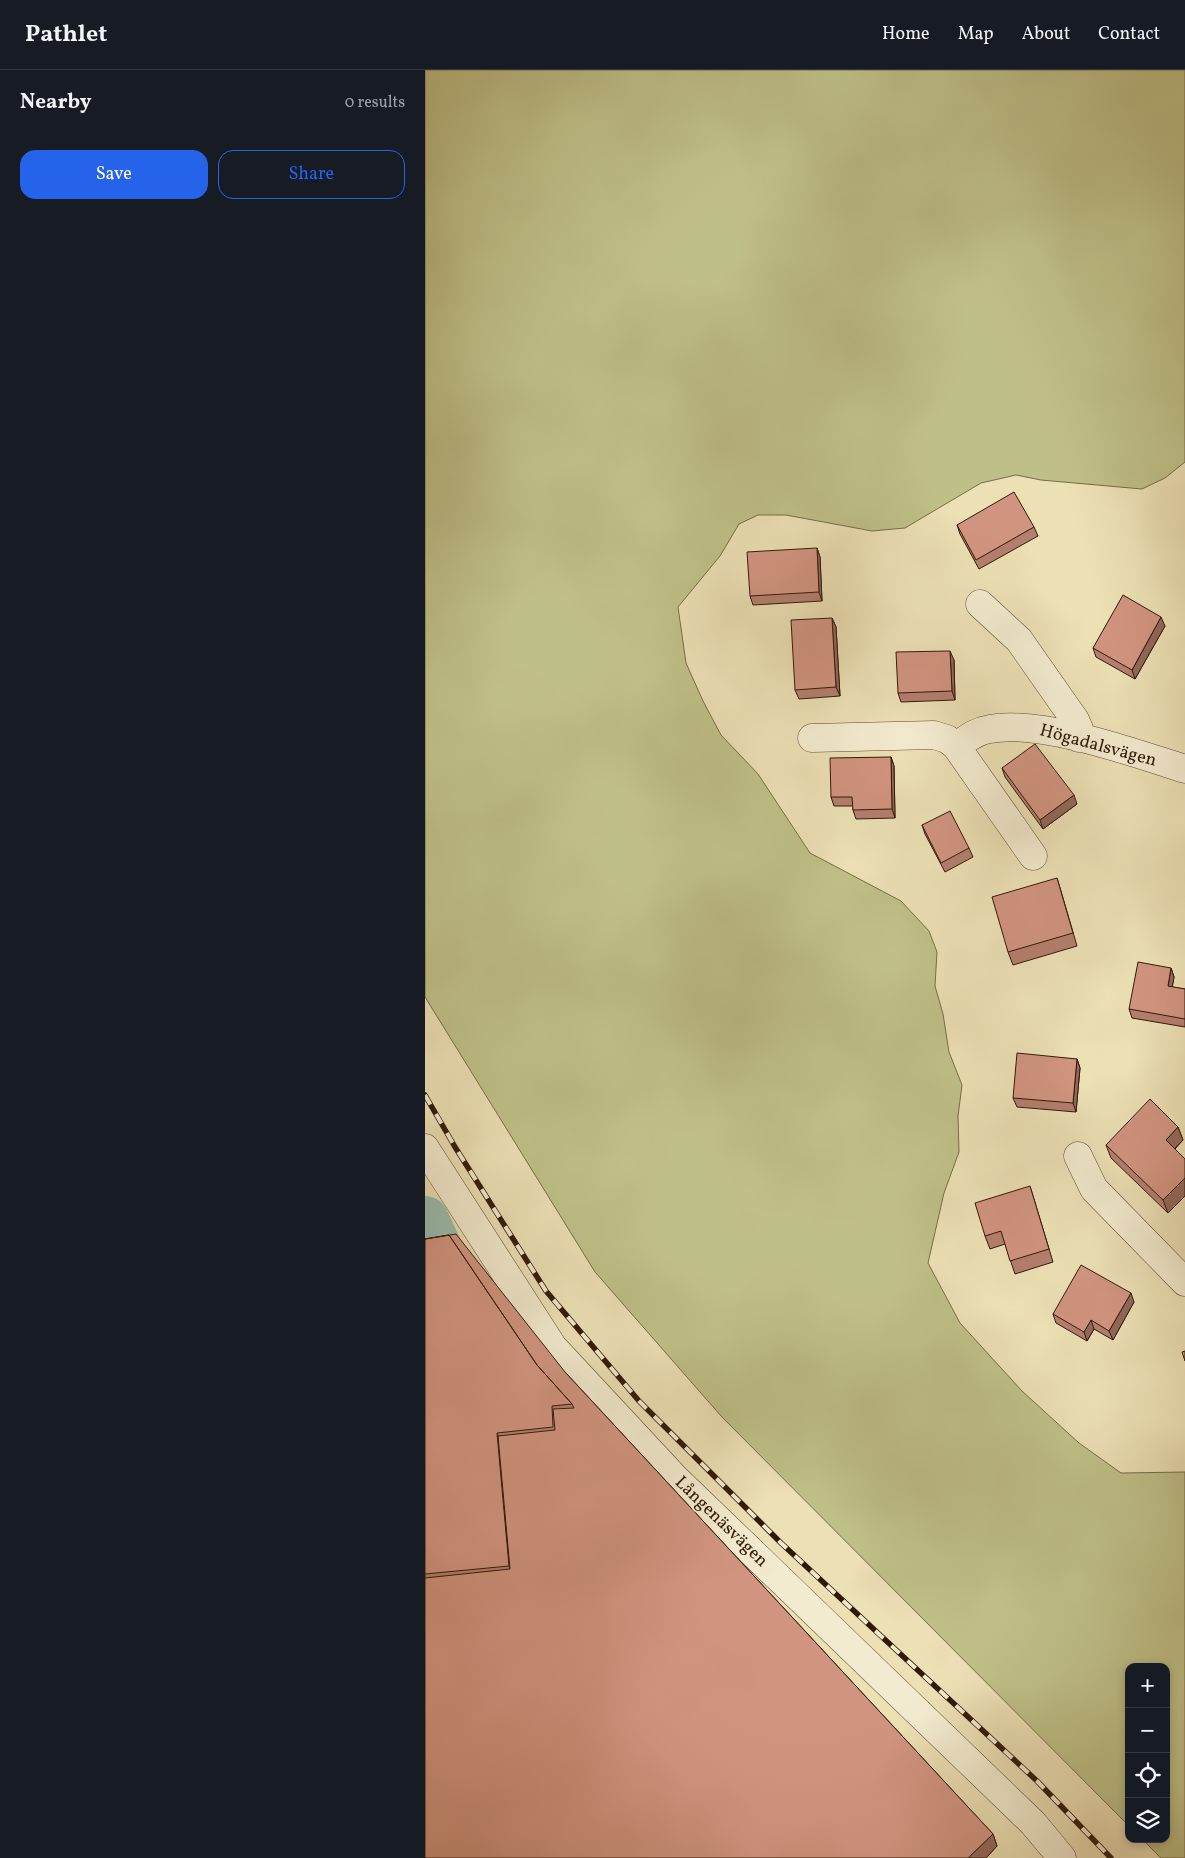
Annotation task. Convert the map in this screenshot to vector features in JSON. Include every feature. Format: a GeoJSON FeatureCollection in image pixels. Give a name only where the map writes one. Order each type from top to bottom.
{"type":"FeatureCollection","features":[{"type":"Feature","properties":{"kind":"street"},"geometry":{"type":"LineString","coordinates":[[980,604],[1019,640],[1040,668],[1075,720],[1079,729],[1079,738]]}},
{"type":"Feature","properties":{"kind":"street","name":"Högadalsvägen"},"geometry":{"type":"LineString","coordinates":[[956,746],[976,732],[1009,727],[1040,729],[1079,738],[1185,769]]}},
{"type":"Feature","properties":{"kind":"street"},"geometry":{"type":"LineString","coordinates":[[812,738],[934,735],[947,739],[956,746],[1033,856]]}},
{"type":"Feature","properties":{"kind":"street","name":"Långenäsvägen"},"geometry":{"type":"LineString","coordinates":[[426,1150],[553,1347],[674,1476],[1033,1823],[1062,1858]]}},
{"type":"Feature","properties":{"kind":"street"},"geometry":{"type":"LineString","coordinates":[[1078,1156],[1095,1189],[1185,1282]]}},
{"type":"Feature","properties":{"kind":"green space"},"geometry":{"type":"Polygon","coordinates":[[[425,70],[1185,70],[1185,462],[1165,478],[1142,489],[1041,480],[1016,475],[981,483],[905,528],[872,531],[786,515],[758,515],[739,524],[720,556],[678,607],[686,663],[721,735],[758,774],[810,853],[901,901],[929,931],[937,952],[935,986],[943,1014],[949,1052],[962,1085],[958,1116],[959,1152],[944,1193],[928,1263],[960,1323],[1022,1391],[1079,1443],[1121,1473],[1185,1472],[1185,1858],[1161,1858],[1146,1843],[1170,1843],[1170,1663],[1125,1663],[1125,1822],[721,1416],[595,1272],[425,997],[425,70]]]}},
{"type":"Feature","properties":{"kind":"building"},"geometry":{"type":"Polygon","coordinates":[[[1014,492],[1034,527],[976,560],[957,525],[1014,492]]]}},
{"type":"Feature","properties":{"kind":"building"},"geometry":{"type":"Polygon","coordinates":[[[817,548],[819,592],[750,596],[747,552],[817,548]]]}},
{"type":"Feature","properties":{"kind":"building"},"geometry":{"type":"Polygon","coordinates":[[[1123,595],[1161,617],[1132,670],[1093,648],[1123,595]]]}},
{"type":"Feature","properties":{"kind":"building"},"geometry":{"type":"Polygon","coordinates":[[[832,618],[836,687],[795,690],[791,620],[832,618]]]}},
{"type":"Feature","properties":{"kind":"building"},"geometry":{"type":"Polygon","coordinates":[[[950,651],[952,691],[898,693],[896,652],[950,651]]]}},
{"type":"Feature","properties":{"kind":"building"},"geometry":{"type":"Polygon","coordinates":[[[1035,744],[1074,795],[1040,820],[1002,768],[1035,744]]]}},
{"type":"Feature","properties":{"kind":"building"},"geometry":{"type":"Polygon","coordinates":[[[891,757],[892,809],[853,810],[852,797],[831,797],[830,758],[891,757]]]}},
{"type":"Feature","properties":{"kind":"building"},"geometry":{"type":"Polygon","coordinates":[[[950,811],[969,848],[941,863],[922,825],[950,811]]]}},
{"type":"Feature","properties":{"kind":"building"},"geometry":{"type":"Polygon","coordinates":[[[1057,878],[1073,933],[1008,952],[992,897],[1057,878]]]}},
{"type":"Feature","properties":{"kind":"building"},"geometry":{"type":"Polygon","coordinates":[[[1138,962],[1171,968],[1168,986],[1185,989],[1185,1019],[1129,1009],[1138,962]]]}},
{"type":"Feature","properties":{"kind":"building"},"geometry":{"type":"Polygon","coordinates":[[[1017,1053],[1077,1059],[1073,1103],[1013,1098],[1017,1053]]]}},
{"type":"Feature","properties":{"kind":"building"},"geometry":{"type":"Polygon","coordinates":[[[1150,1099],[1178,1127],[1166,1140],[1185,1159],[1185,1178],[1163,1200],[1106,1145],[1150,1099]]]}},
{"type":"Feature","properties":{"kind":"building"},"geometry":{"type":"Polygon","coordinates":[[[1030,1186],[1049,1249],[1010,1261],[1001,1231],[985,1236],[975,1203],[1030,1186]]]}},
{"type":"Feature","properties":{"kind":"building"},"geometry":{"type":"Polygon","coordinates":[[[456,1234],[565,1372],[993,1834],[968,1858],[425,1858],[425,1578],[510,1569],[498,1436],[555,1430],[553,1409],[574,1408],[537,1365],[449,1235],[456,1234]]]}},
{"type":"Feature","properties":{"kind":"building"},"geometry":{"type":"Polygon","coordinates":[[[449,1235],[537,1365],[572,1404],[552,1406],[553,1427],[497,1433],[509,1566],[425,1574],[425,1239],[449,1235]]]}},
{"type":"Feature","properties":{"kind":"building"},"geometry":{"type":"Polygon","coordinates":[[[1081,1265],[1131,1293],[1109,1331],[1091,1320],[1084,1332],[1053,1314],[1081,1265]]]}},
{"type":"Feature","properties":{"kind":"waterway"},"geometry":{"type":"LineString","coordinates":[[425,1220],[439,1250]]}},
{"type":"Feature","properties":{"kind":"railway"},"geometry":{"type":"LineString","coordinates":[[425,1095],[455,1147],[546,1291],[639,1401],[781,1543],[1037,1781],[1111,1858]]}}]}
